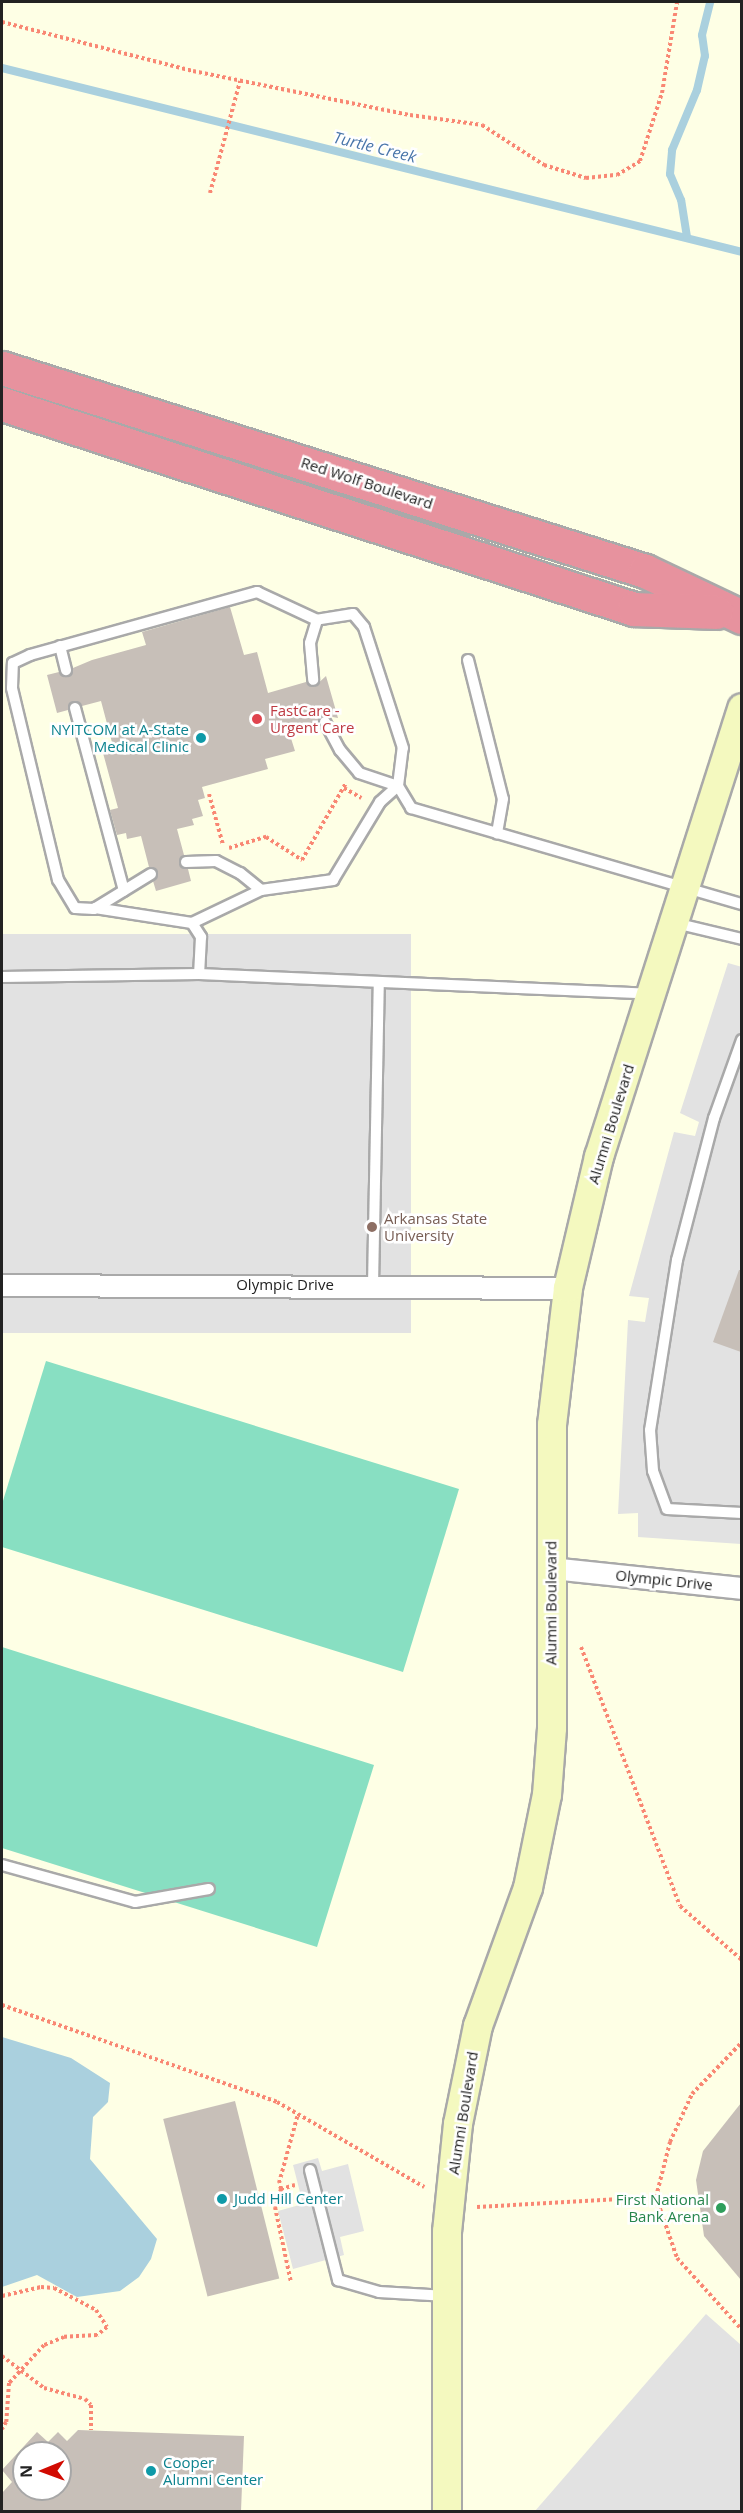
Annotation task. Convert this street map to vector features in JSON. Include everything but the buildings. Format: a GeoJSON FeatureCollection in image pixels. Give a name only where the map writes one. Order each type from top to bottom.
{"type":"FeatureCollection","features":[{"type":"Feature","properties":{"kind":"highway","name":"Red Wolf Boulevard"},"geometry":{"type":"LineString","coordinates":[[2,368],[645,571],[734,615]]}},
{"type":"Feature","properties":{"kind":"highway","name":"Red Wolf Boulevard"},"geometry":{"type":"LineString","coordinates":[[2,404],[634,609],[734,615]]}},
{"type":"Feature","properties":{"kind":"street","name":"Alumni Boulevard"},"geometry":{"type":"LineString","coordinates":[[447,2511],[449,2209],[467,2067],[491,1988],[528,1888],[547,1795],[552,1728],[552,1425],[568,1288],[599,1158],[741,708]]}},
{"type":"Feature","properties":{"kind":"street","name":"Olympic Drive"},"geometry":{"type":"LineString","coordinates":[[2,1285],[373,1285],[568,1288]]}},
{"type":"Feature","properties":{"kind":"street","name":"Olympic Drive"},"geometry":{"type":"LineString","coordinates":[[551,1568],[741,1588]]}},
{"type":"Feature","properties":{"kind":"lane"},"geometry":{"type":"LineString","coordinates":[[257,592],[317,620],[353,614],[364,627],[403,748],[398,786],[380,802],[333,880],[261,890],[192,922],[95,908],[75,908],[58,880],[12,688],[13,663],[60,646],[257,592]]}},
{"type":"Feature","properties":{"kind":"lane"},"geometry":{"type":"LineString","coordinates":[[313,680],[310,643],[317,620]]}},
{"type":"Feature","properties":{"kind":"lane"},"geometry":{"type":"LineString","coordinates":[[60,646],[66,670]]}},
{"type":"Feature","properties":{"kind":"lane"},"geometry":{"type":"LineString","coordinates":[[468,660],[503,799],[497,833]]}},
{"type":"Feature","properties":{"kind":"lane"},"geometry":{"type":"LineString","coordinates":[[75,708],[124,891]]}},
{"type":"Feature","properties":{"kind":"lane"},"geometry":{"type":"LineString","coordinates":[[325,722],[339,750],[355,768],[398,786],[411,808],[741,904]]}},
{"type":"Feature","properties":{"kind":"lane"},"geometry":{"type":"LineString","coordinates":[[186,862],[216,861],[240,873],[261,890]]}},
{"type":"Feature","properties":{"kind":"lane"},"geometry":{"type":"LineString","coordinates":[[95,908],[151,874]]}},
{"type":"Feature","properties":{"kind":"lane"},"geometry":{"type":"LineString","coordinates":[[192,922],[201,937],[199,974]]}},
{"type":"Feature","properties":{"kind":"lane"},"geometry":{"type":"LineString","coordinates":[[675,923],[741,939]]}},
{"type":"Feature","properties":{"kind":"lane"},"geometry":{"type":"LineString","coordinates":[[2,976],[199,974],[651,994]]}},
{"type":"Feature","properties":{"kind":"lane"},"geometry":{"type":"LineString","coordinates":[[373,1285],[379,982]]}},
{"type":"Feature","properties":{"kind":"lane"},"geometry":{"type":"LineString","coordinates":[[741,1040],[714,1118],[677,1260],[650,1430],[653,1471],[668,1509],[741,1513]]}},
{"type":"Feature","properties":{"kind":"lane"},"geometry":{"type":"LineString","coordinates":[[2,1865],[135,1902],[209,1889]]}},
{"type":"Feature","properties":{"kind":"lane"},"geometry":{"type":"LineString","coordinates":[[310,2170],[338,2280],[379,2292],[447,2296]]}},
{"type":"Feature","properties":{"kind":"path"},"geometry":{"type":"LineString","coordinates":[[2,22],[240,81],[482,125],[544,165],[586,178],[617,175],[640,161],[662,93],[677,2]]}},
{"type":"Feature","properties":{"kind":"path"},"geometry":{"type":"LineString","coordinates":[[210,193],[240,81]]}},
{"type":"Feature","properties":{"kind":"path"},"geometry":{"type":"LineString","coordinates":[[214,852],[266,837],[302,860],[355,768]]}},
{"type":"Feature","properties":{"kind":"path"},"geometry":{"type":"LineString","coordinates":[[209,794],[224,849]]}},
{"type":"Feature","properties":{"kind":"path"},"geometry":{"type":"LineString","coordinates":[[580,1645],[680,1906],[741,1960]]}},
{"type":"Feature","properties":{"kind":"path"},"geometry":{"type":"LineString","coordinates":[[2,2005],[211,2076],[298,2114],[427,2189]]}},
{"type":"Feature","properties":{"kind":"path"},"geometry":{"type":"LineString","coordinates":[[741,2042],[692,2094],[670,2142],[656,2197],[677,2258],[741,2330]]}},
{"type":"Feature","properties":{"kind":"path"},"geometry":{"type":"LineString","coordinates":[[291,2282],[274,2207],[281,2189],[298,2114]]}},
{"type":"Feature","properties":{"kind":"path"},"geometry":{"type":"LineString","coordinates":[[281,2189],[298,2184]]}},
{"type":"Feature","properties":{"kind":"path"},"geometry":{"type":"LineString","coordinates":[[449,2209],[656,2197]]}},
{"type":"Feature","properties":{"kind":"path"},"geometry":{"type":"LineString","coordinates":[[2,2296],[34,2288],[54,2288],[96,2310],[107,2323],[104,2332],[97,2336],[64,2337],[44,2345],[9,2383],[6,2422],[2,2429]]}},
{"type":"Feature","properties":{"kind":"path"},"geometry":{"type":"LineString","coordinates":[[2,2356],[44,2388],[69,2391],[85,2399],[91,2405],[91,2430]]}},
{"type":"Feature","properties":{"kind":"shaded area","name":"Arkansas State University"},"geometry":{"type":"Polygon","coordinates":[[[2,2],[741,2],[741,2511],[2,2512],[2,2]]]}},
{"type":"Feature","properties":{"kind":"shaded area"},"geometry":{"type":"Polygon","coordinates":[[[2,934],[411,934],[411,1333],[2,1333],[2,934]]]}},
{"type":"Feature","properties":{"kind":"shaded area"},"geometry":{"type":"Polygon","coordinates":[[[728,963],[742,967],[741,1544],[638,1537],[638,1513],[618,1514],[628,1320],[645,1322],[649,1298],[629,1296],[674,1132],[695,1136],[699,1122],[680,1113],[728,963]]]}},
{"type":"Feature","properties":{"kind":"shaded area"},"geometry":{"type":"Polygon","coordinates":[[[318,2158],[322,2171],[348,2164],[364,2231],[340,2237],[344,2255],[293,2269],[278,2211],[303,2204],[293,2165],[318,2158]]]}},
{"type":"Feature","properties":{"kind":"shaded area"},"geometry":{"type":"Polygon","coordinates":[[[706,2314],[741,2345],[741,2511],[535,2511],[706,2314]]]}},
{"type":"Feature","properties":{"kind":"green space"},"geometry":{"type":"Polygon","coordinates":[[[46,1361],[459,1489],[403,1672],[2,1547],[2,1504],[46,1361]]]}},
{"type":"Feature","properties":{"kind":"green space"},"geometry":{"type":"Polygon","coordinates":[[[2,1647],[374,1765],[317,1947],[2,1848],[2,1647]]]}},
{"type":"Feature","properties":{"kind":"water"},"geometry":{"type":"Polygon","coordinates":[[[2,2037],[71,2058],[110,2083],[108,2102],[93,2117],[90,2159],[157,2239],[151,2259],[139,2277],[120,2291],[77,2297],[37,2275],[2,2287],[2,2037]]]}},
{"type":"Feature","properties":{"kind":"waterway"},"geometry":{"type":"LineString","coordinates":[[687,237],[681,200],[670,174],[672,150],[697,90],[705,56],[702,35],[710,2]]}},
{"type":"Feature","properties":{"kind":"waterway","name":"Turtle Creek"},"geometry":{"type":"LineString","coordinates":[[2,68],[742,252]]}},
{"type":"Feature","properties":{"kind":"place","name":"FastCare - Urgent Care"},"geometry":{"type":"Point","coordinates":[257,719]}},
{"type":"Feature","properties":{"kind":"place","name":"NYITCOM at A-State Medical Clinic"},"geometry":{"type":"Point","coordinates":[201,738]}},
{"type":"Feature","properties":{"kind":"place","name":"Arkansas State University"},"geometry":{"type":"Point","coordinates":[372,1227]}},
{"type":"Feature","properties":{"kind":"place","name":"Judd Hill Center"},"geometry":{"type":"Point","coordinates":[222,2199]}},
{"type":"Feature","properties":{"kind":"place","name":"First National Bank Arena"},"geometry":{"type":"Point","coordinates":[721,2208]}},
{"type":"Feature","properties":{"kind":"place","name":"Cooper Alumni Center"},"geometry":{"type":"Point","coordinates":[151,2471]}}]}
